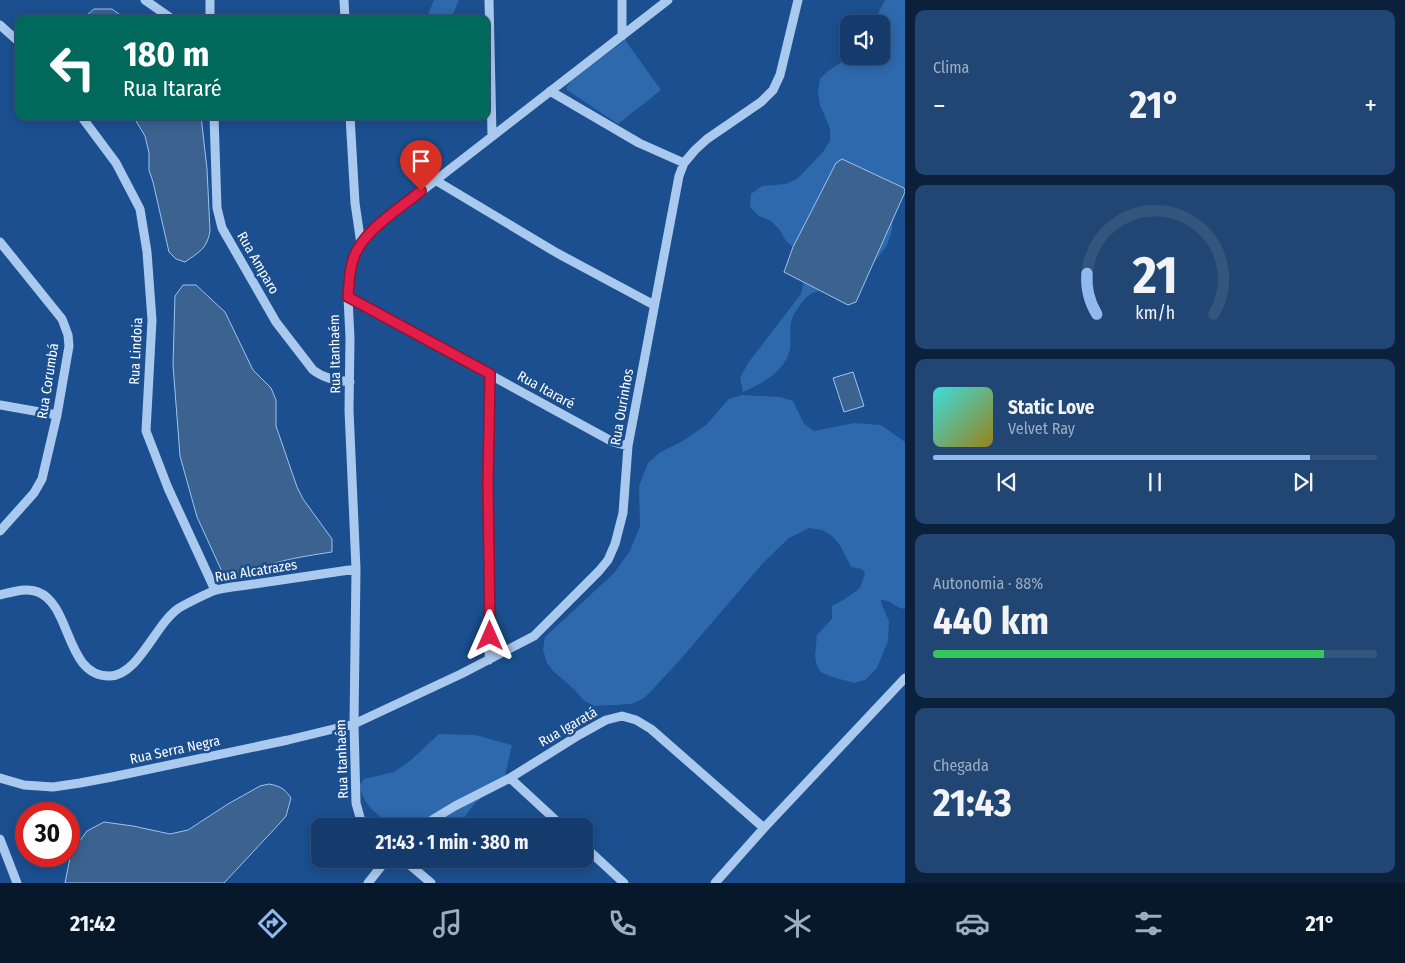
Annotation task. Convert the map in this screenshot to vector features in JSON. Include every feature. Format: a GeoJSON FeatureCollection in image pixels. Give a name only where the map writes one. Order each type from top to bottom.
{"type":"FeatureCollection","features":[{"type":"Feature","properties":{"kind":"street"},"geometry":{"type":"LineString","coordinates":[[146,0],[167,15]]}},
{"type":"Feature","properties":{"kind":"street"},"geometry":{"type":"LineString","coordinates":[[210,0],[210,15]]}},
{"type":"Feature","properties":{"kind":"street"},"geometry":{"type":"LineString","coordinates":[[344,0],[345,15]]}},
{"type":"Feature","properties":{"kind":"street"},"geometry":{"type":"LineString","coordinates":[[489,0],[489,15]]}},
{"type":"Feature","properties":{"kind":"street"},"geometry":{"type":"LineString","coordinates":[[622,0],[622,36]]}},
{"type":"Feature","properties":{"kind":"street","name":"Rua Itanhaém"},"geometry":{"type":"LineString","coordinates":[[359,818],[356,803],[354,724],[356,569],[348,297],[354,258],[361,244],[378,225],[668,0]]}},
{"type":"Feature","properties":{"kind":"street","name":"Rua Ourinhos"},"geometry":{"type":"LineString","coordinates":[[354,724],[461,674],[534,636],[608,560],[616,544],[624,513],[628,446],[679,176],[684,163],[695,150],[761,102],[772,90],[780,75],[798,0]]}},
{"type":"Feature","properties":{"kind":"street"},"geometry":{"type":"LineString","coordinates":[[0,25],[15,38]]}},
{"type":"Feature","properties":{"kind":"street"},"geometry":{"type":"LineString","coordinates":[[490,45],[492,136]]}},
{"type":"Feature","properties":{"kind":"street"},"geometry":{"type":"LineString","coordinates":[[550,91],[639,143],[684,163]]}},
{"type":"Feature","properties":{"kind":"street","name":"Rua Lindoia"},"geometry":{"type":"LineString","coordinates":[[84,120],[116,163],[140,209],[147,252],[152,320],[146,431],[159,466],[215,590]]}},
{"type":"Feature","properties":{"kind":"street","name":"Rua Amparo"},"geometry":{"type":"LineString","coordinates":[[214,120],[218,208],[222,228],[276,322],[313,370],[331,380],[350,382]]}},
{"type":"Feature","properties":{"kind":"street"},"geometry":{"type":"LineString","coordinates":[[350,120],[355,203],[361,244]]}},
{"type":"Feature","properties":{"kind":"street"},"geometry":{"type":"LineString","coordinates":[[435,180],[557,252],[654,305]]}},
{"type":"Feature","properties":{"kind":"street","name":"Rua Corumbá"},"geometry":{"type":"LineString","coordinates":[[0,242],[62,320],[68,335],[69,346],[57,415],[42,479],[34,493],[0,531]]}},
{"type":"Feature","properties":{"kind":"street","name":"Rua Itararé"},"geometry":{"type":"LineString","coordinates":[[348,297],[613,442],[628,446]]}},
{"type":"Feature","properties":{"kind":"street"},"geometry":{"type":"LineString","coordinates":[[489,660],[488,483],[490,374]]}},
{"type":"Feature","properties":{"kind":"street"},"geometry":{"type":"LineString","coordinates":[[0,405],[57,415]]}},
{"type":"Feature","properties":{"kind":"street","name":"Rua Alcatrazes"},"geometry":{"type":"LineString","coordinates":[[0,594],[26,590],[37,592],[47,597],[55,606],[82,664],[91,671],[101,675],[112,676],[123,673],[132,666],[164,622],[178,609],[215,590],[356,569]]}},
{"type":"Feature","properties":{"kind":"street"},"geometry":{"type":"LineString","coordinates":[[715,883],[905,678]]}},
{"type":"Feature","properties":{"kind":"street","name":"Rua Igaratá"},"geometry":{"type":"LineString","coordinates":[[435,818],[510,778],[592,727],[606,720],[622,716],[636,720],[651,729],[764,828]]}},
{"type":"Feature","properties":{"kind":"street","name":"Rua Serra Negra"},"geometry":{"type":"LineString","coordinates":[[0,778],[24,785],[53,787],[80,783],[354,724]]}},
{"type":"Feature","properties":{"kind":"street"},"geometry":{"type":"LineString","coordinates":[[510,778],[553,818]]}},
{"type":"Feature","properties":{"kind":"street"},"geometry":{"type":"LineString","coordinates":[[0,839],[3,854],[17,883]]}},
{"type":"Feature","properties":{"kind":"street"},"geometry":{"type":"LineString","coordinates":[[593,854],[624,883]]}},
{"type":"Feature","properties":{"kind":"street"},"geometry":{"type":"LineString","coordinates":[[368,883],[380,868]]}},
{"type":"Feature","properties":{"kind":"street"},"geometry":{"type":"LineString","coordinates":[[414,868],[431,883]]}},
{"type":"Feature","properties":{"kind":"shaded area"},"geometry":{"type":"Polygon","coordinates":[[[434,0],[459,0],[453,15],[428,15],[434,0]]]}},
{"type":"Feature","properties":{"kind":"shaded area"},"geometry":{"type":"Polygon","coordinates":[[[885,0],[905,0],[905,186],[904,188],[889,181],[893,214],[892,231],[886,247],[856,286],[853,304],[845,292],[824,290],[807,296],[792,318],[790,350],[786,360],[770,377],[743,392],[740,378],[748,363],[801,294],[811,248],[836,163],[793,247],[771,221],[759,216],[750,207],[751,194],[762,186],[786,184],[797,179],[823,152],[830,141],[830,128],[820,105],[818,92],[820,79],[828,71],[840,63],[840,65],[890,65],[890,15],[878,15],[885,0]]]}},
{"type":"Feature","properties":{"kind":"shaded area"},"geometry":{"type":"Polygon","coordinates":[[[94,9],[112,9],[120,15],[87,15],[94,9]]]}},
{"type":"Feature","properties":{"kind":"shaded area"},"geometry":{"type":"Polygon","coordinates":[[[625,40],[661,90],[618,124],[567,90],[567,86],[572,80],[625,40]]]}},
{"type":"Feature","properties":{"kind":"shaded area"},"geometry":{"type":"Polygon","coordinates":[[[135,120],[201,120],[207,169],[210,231],[204,246],[185,262],[176,259],[169,252],[149,170],[149,153],[145,136],[135,120]]]}},
{"type":"Feature","properties":{"kind":"shaded area"},"geometry":{"type":"Polygon","coordinates":[[[842,159],[904,188],[905,192],[856,302],[848,305],[784,272],[793,247],[836,163],[842,159]]]}},
{"type":"Feature","properties":{"kind":"shaded area"},"geometry":{"type":"Polygon","coordinates":[[[183,285],[196,285],[225,312],[253,370],[271,388],[276,400],[276,426],[297,487],[303,499],[332,539],[332,552],[270,564],[236,579],[224,576],[197,517],[180,456],[173,365],[175,296],[183,285]]]}},
{"type":"Feature","properties":{"kind":"shaded area"},"geometry":{"type":"Polygon","coordinates":[[[853,372],[864,406],[844,412],[833,378],[853,372]]]}},
{"type":"Feature","properties":{"kind":"shaded area"},"geometry":{"type":"Polygon","coordinates":[[[742,395],[780,397],[793,401],[804,424],[814,431],[854,423],[881,425],[905,442],[905,609],[888,601],[881,600],[889,621],[888,641],[877,668],[865,680],[854,683],[821,672],[817,666],[815,656],[817,635],[832,619],[832,606],[860,588],[865,573],[862,569],[851,567],[840,545],[832,536],[822,530],[809,528],[789,538],[763,563],[679,661],[644,698],[632,704],[594,706],[583,700],[547,663],[543,650],[545,637],[614,573],[630,551],[640,526],[639,486],[648,463],[659,453],[683,441],[706,425],[729,399],[742,395]]]}},
{"type":"Feature","properties":{"kind":"shaded area"},"geometry":{"type":"Polygon","coordinates":[[[439,734],[475,735],[512,745],[504,780],[475,803],[464,818],[383,818],[374,811],[366,802],[359,786],[364,779],[394,772],[411,760],[439,734]]]}},
{"type":"Feature","properties":{"kind":"shaded area"},"geometry":{"type":"Polygon","coordinates":[[[269,784],[282,788],[287,792],[291,798],[286,816],[224,883],[65,883],[68,867],[80,867],[80,841],[87,831],[104,822],[170,834],[188,830],[260,786],[269,784]]]}},
{"type":"Feature","properties":{"kind":"route"},"geometry":{"type":"LineString","coordinates":[[421,191],[378,225],[361,244],[354,258],[348,297],[490,374],[488,483],[490,636]]}}]}
